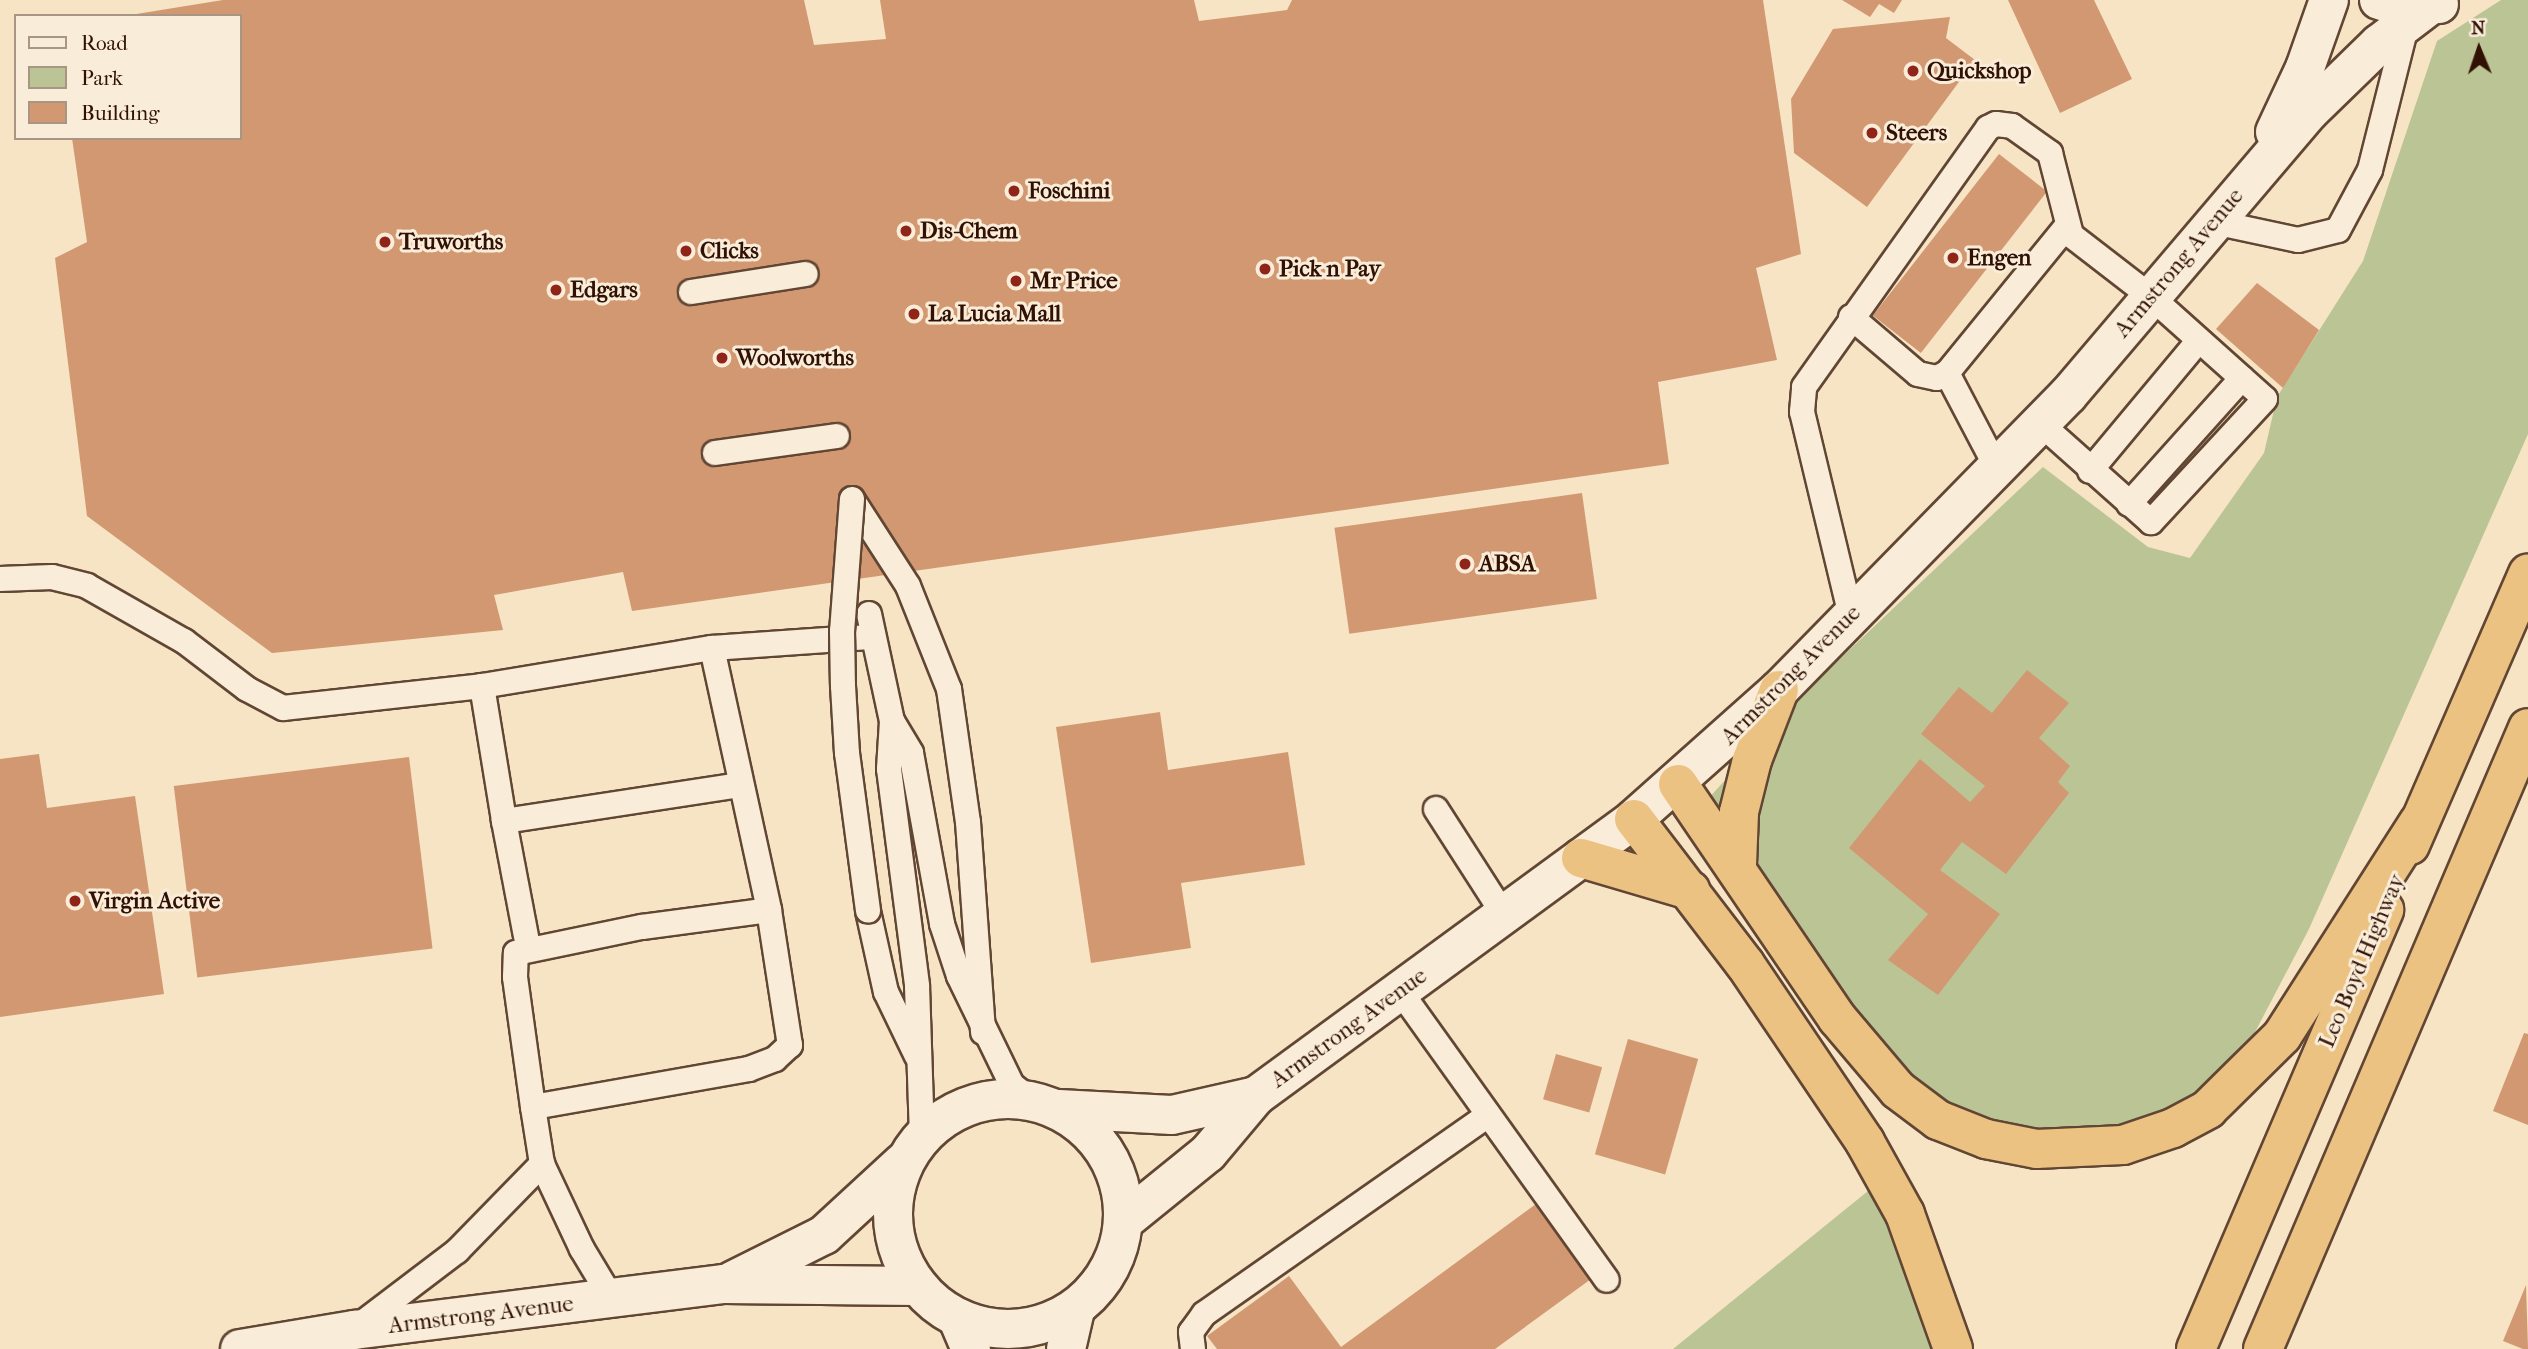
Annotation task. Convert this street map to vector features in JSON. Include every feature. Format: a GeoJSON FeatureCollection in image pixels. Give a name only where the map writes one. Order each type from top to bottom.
{"type":"FeatureCollection","features":[{"type":"Feature","properties":{"kind":"highway","name":"Leo Boyd Highway"},"geometry":{"type":"LineString","coordinates":[[2196,1349],[2359,973],[2419,822],[2528,573]]}},
{"type":"Feature","properties":{"kind":"highway"},"geometry":{"type":"LineString","coordinates":[[1737,865],[1739,812],[1752,760],[1779,690]]}},
{"type":"Feature","properties":{"kind":"highway"},"geometry":{"type":"LineString","coordinates":[[2263,1349],[2528,727]]}},
{"type":"Feature","properties":{"kind":"highway"},"geometry":{"type":"LineString","coordinates":[[1678,784],[1737,865],[1837,1017],[1898,1090],[1938,1119],[1986,1139],[2036,1149],[2084,1150],[2123,1145],[2173,1128],[2207,1109],[2249,1072],[2305,1001],[2419,822]]}},
{"type":"Feature","properties":{"kind":"highway"},"geometry":{"type":"LineString","coordinates":[[1634,819],[1690,890],[1865,1142],[1905,1214],[1953,1349]]}},
{"type":"Feature","properties":{"kind":"highway"},"geometry":{"type":"LineString","coordinates":[[1581,859],[1690,890]]}},
{"type":"Feature","properties":{"kind":"street","name":"Armstrong Avenue"},"geometry":{"type":"LineString","coordinates":[[2253,175],[2292,99],[2329,0]]}},
{"type":"Feature","properties":{"kind":"street","name":"Armstrong Avenue"},"geometry":{"type":"LineString","coordinates":[[1124,1221],[1208,1153],[1256,1096],[1634,819],[1678,784],[1779,690],[2041,424],[2253,175],[2357,64],[2416,7]]}},
{"type":"Feature","properties":{"kind":"street","name":"Armstrong Avenue"},"geometry":{"type":"LineString","coordinates":[[1045,1105],[1172,1115],[1256,1096]]}},
{"type":"Feature","properties":{"kind":"street"},"geometry":{"type":"LineString","coordinates":[[978,1103],[1045,1105],[1087,1128],[1109,1155],[1121,1187],[1124,1221],[1116,1259],[1095,1292],[1075,1311],[1030,1328],[965,1334],[916,1286],[896,1247],[892,1202],[913,1148],[953,1112],[978,1103]]}},
{"type":"Feature","properties":{"kind":"street","name":"Armstrong Avenue"},"geometry":{"type":"LineString","coordinates":[[724,1284],[824,1235],[913,1148]]}},
{"type":"Feature","properties":{"kind":"street","name":"Armstrong Avenue"},"geometry":{"type":"LineString","coordinates":[[240,1349],[354,1330],[724,1284],[916,1286]]}},
{"type":"Feature","properties":{"kind":"street"},"geometry":{"type":"LineString","coordinates":[[1066,1349],[1075,1311]]}},
{"type":"Feature","properties":{"kind":"lane"},"geometry":{"type":"LineString","coordinates":[[2214,222],[2298,240],[2338,230],[2370,170],[2416,7]]}},
{"type":"Feature","properties":{"kind":"lane"},"geometry":{"type":"LineString","coordinates":[[1851,616],[1801,398],[1811,373],[1988,128],[2012,126],[2050,153],[2067,228],[2150,296],[2265,398],[2151,522],[2090,471],[2041,424]]}},
{"type":"Feature","properties":{"kind":"lane"},"geometry":{"type":"LineString","coordinates":[[1851,317],[1918,374],[1937,378],[1947,373],[2067,228]]}},
{"type":"Feature","properties":{"kind":"lane"},"geometry":{"type":"LineString","coordinates":[[691,292],[806,274]]}},
{"type":"Feature","properties":{"kind":"lane"},"geometry":{"type":"LineString","coordinates":[[2090,471],[2200,340]]}},
{"type":"Feature","properties":{"kind":"lane"},"geometry":{"type":"LineString","coordinates":[[1947,373],[1998,470]]}},
{"type":"Feature","properties":{"kind":"lane"},"geometry":{"type":"LineString","coordinates":[[715,453],[838,436]]}},
{"type":"Feature","properties":{"kind":"lane"},"geometry":{"type":"LineString","coordinates":[[923,1069],[887,992],[868,911],[846,753],[842,631],[852,499],[908,586],[930,634],[948,690],[968,822],[983,1032]]}},
{"type":"Feature","properties":{"kind":"lane"},"geometry":{"type":"LineString","coordinates":[[0,579],[52,577],[87,586],[184,641],[247,689],[283,708],[482,686],[712,648],[869,626],[892,721],[911,753],[942,924],[983,1032],[1012,1085],[1045,1105]]}},
{"type":"Feature","properties":{"kind":"lane"},"geometry":{"type":"LineString","coordinates":[[533,1107],[749,1069],[775,1059],[789,1045],[769,910],[712,648]]}},
{"type":"Feature","properties":{"kind":"lane"},"geometry":{"type":"LineString","coordinates":[[482,686],[528,947]]}},
{"type":"Feature","properties":{"kind":"lane"},"geometry":{"type":"LineString","coordinates":[[892,721],[889,769],[917,986],[923,1069],[913,1148]]}},
{"type":"Feature","properties":{"kind":"lane"},"geometry":{"type":"LineString","coordinates":[[504,821],[740,785]]}},
{"type":"Feature","properties":{"kind":"lane"},"geometry":{"type":"LineString","coordinates":[[1436,809],[1504,915]]}},
{"type":"Feature","properties":{"kind":"lane"},"geometry":{"type":"LineString","coordinates":[[612,1299],[582,1249],[542,1164],[514,958],[528,947],[769,910]]}},
{"type":"Feature","properties":{"kind":"lane"},"geometry":{"type":"LineString","coordinates":[[1400,991],[1607,1280]]}},
{"type":"Feature","properties":{"kind":"lane"},"geometry":{"type":"LineString","coordinates":[[1194,1349],[1191,1332],[1204,1314],[1487,1116]]}},
{"type":"Feature","properties":{"kind":"lane"},"geometry":{"type":"LineString","coordinates":[[354,1330],[457,1251],[542,1164]]}},
{"type":"Feature","properties":{"kind":"green space"},"geometry":{"type":"Polygon","coordinates":[[[2501,0],[2528,0],[2528,434],[2309,929],[2242,1057],[2202,1106],[2145,1133],[1966,1132],[1877,1048],[1707,800],[1810,687],[2043,467],[2148,547],[2190,558],[2264,453],[2277,397],[2363,261],[2437,41],[2501,0]]]}},
{"type":"Feature","properties":{"kind":"green space"},"geometry":{"type":"Polygon","coordinates":[[[1884,1178],[1952,1349],[1673,1349],[1884,1178]]]}},
{"type":"Feature","properties":{"kind":"building","name":"La Lucia Mall"},"geometry":{"type":"Polygon","coordinates":[[[223,0],[804,0],[814,45],[886,39],[880,0],[1194,0],[1199,21],[1287,10],[1292,0],[1763,0],[1801,254],[1756,268],[1777,360],[1658,382],[1669,464],[632,611],[623,572],[494,595],[503,630],[272,653],[87,516],[55,258],[87,242],[72,140],[242,140],[242,14],[136,14],[223,0]]]}},
{"type":"Feature","properties":{"kind":"building"},"geometry":{"type":"Polygon","coordinates":[[[1842,0],[1902,0],[1894,13],[1879,4],[1870,17],[1842,0]]]}},
{"type":"Feature","properties":{"kind":"building"},"geometry":{"type":"Polygon","coordinates":[[[2008,0],[2094,0],[2132,79],[2060,113],[2008,0]]]}},
{"type":"Feature","properties":{"kind":"building"},"geometry":{"type":"Polygon","coordinates":[[[1950,17],[1946,38],[1975,60],[1867,207],[1794,153],[1791,99],[1833,29],[1950,17]]]}},
{"type":"Feature","properties":{"kind":"building"},"geometry":{"type":"Polygon","coordinates":[[[1999,154],[2047,192],[1921,353],[1873,316],[1999,154]]]}},
{"type":"Feature","properties":{"kind":"building"},"geometry":{"type":"Polygon","coordinates":[[[2257,283],[2319,330],[2283,388],[2216,329],[2257,283]]]}},
{"type":"Feature","properties":{"kind":"building","name":"ABSA"},"geometry":{"type":"Polygon","coordinates":[[[1582,493],[1597,599],[1349,634],[1334,528],[1582,493]]]}},
{"type":"Feature","properties":{"kind":"building"},"geometry":{"type":"Polygon","coordinates":[[[2027,670],[2069,703],[2039,738],[2070,766],[2058,782],[2069,793],[2006,874],[1962,842],[1940,870],[2000,914],[1938,995],[1888,960],[1928,914],[1849,848],[1920,759],[1970,802],[1985,786],[1921,734],[1959,687],[1992,713],[2027,670]]]}},
{"type":"Feature","properties":{"kind":"building"},"geometry":{"type":"Polygon","coordinates":[[[1160,712],[1168,770],[1288,752],[1305,865],[1181,883],[1191,948],[1091,963],[1056,727],[1160,712]]]}},
{"type":"Feature","properties":{"kind":"building","name":"Virgin Active"},"geometry":{"type":"Polygon","coordinates":[[[39,754],[47,808],[135,796],[164,994],[0,1017],[0,759],[39,754]]]}},
{"type":"Feature","properties":{"kind":"building"},"geometry":{"type":"Polygon","coordinates":[[[409,757],[433,949],[197,977],[174,786],[409,757]]]}},
{"type":"Feature","properties":{"kind":"building"},"geometry":{"type":"Polygon","coordinates":[[[2524,1033],[2528,1034],[2528,1125],[2493,1111],[2524,1033]]]}},
{"type":"Feature","properties":{"kind":"building"},"geometry":{"type":"Polygon","coordinates":[[[1628,1039],[1698,1059],[1665,1174],[1595,1154],[1628,1039]]]}},
{"type":"Feature","properties":{"kind":"building"},"geometry":{"type":"Polygon","coordinates":[[[1556,1054],[1602,1067],[1589,1112],[1543,1099],[1556,1054]]]}},
{"type":"Feature","properties":{"kind":"building"},"geometry":{"type":"Polygon","coordinates":[[[1536,1204],[1591,1279],[1495,1349],[1217,1349],[1207,1336],[1289,1276],[1341,1347],[1536,1204]]]}},
{"type":"Feature","properties":{"kind":"building"},"geometry":{"type":"Polygon","coordinates":[[[2526,1285],[2528,1349],[2523,1349],[2503,1341],[2526,1285]]]}},
{"type":"Feature","properties":{"kind":"place","name":"Quickshop"},"geometry":{"type":"Point","coordinates":[1913,71]}},
{"type":"Feature","properties":{"kind":"place","name":"Steers"},"geometry":{"type":"Point","coordinates":[1872,133]}},
{"type":"Feature","properties":{"kind":"place","name":"Foschini"},"geometry":{"type":"Point","coordinates":[1014,191]}},
{"type":"Feature","properties":{"kind":"place","name":"Dis-Chem"},"geometry":{"type":"Point","coordinates":[906,231]}},
{"type":"Feature","properties":{"kind":"place","name":"Truworths"},"geometry":{"type":"Point","coordinates":[385,242]}},
{"type":"Feature","properties":{"kind":"place","name":"Clicks"},"geometry":{"type":"Point","coordinates":[686,251]}},
{"type":"Feature","properties":{"kind":"place","name":"Engen"},"geometry":{"type":"Point","coordinates":[1953,258]}},
{"type":"Feature","properties":{"kind":"place","name":"Pick n Pay"},"geometry":{"type":"Point","coordinates":[1265,269]}},
{"type":"Feature","properties":{"kind":"place","name":"Mr Price"},"geometry":{"type":"Point","coordinates":[1016,281]}},
{"type":"Feature","properties":{"kind":"place","name":"Edgars"},"geometry":{"type":"Point","coordinates":[556,290]}},
{"type":"Feature","properties":{"kind":"place","name":"La Lucia Mall"},"geometry":{"type":"Point","coordinates":[914,314]}},
{"type":"Feature","properties":{"kind":"place","name":"Woolworths"},"geometry":{"type":"Point","coordinates":[722,358]}},
{"type":"Feature","properties":{"kind":"place","name":"ABSA"},"geometry":{"type":"Point","coordinates":[1465,564]}},
{"type":"Feature","properties":{"kind":"place","name":"Virgin Active"},"geometry":{"type":"Point","coordinates":[75,901]}}]}
